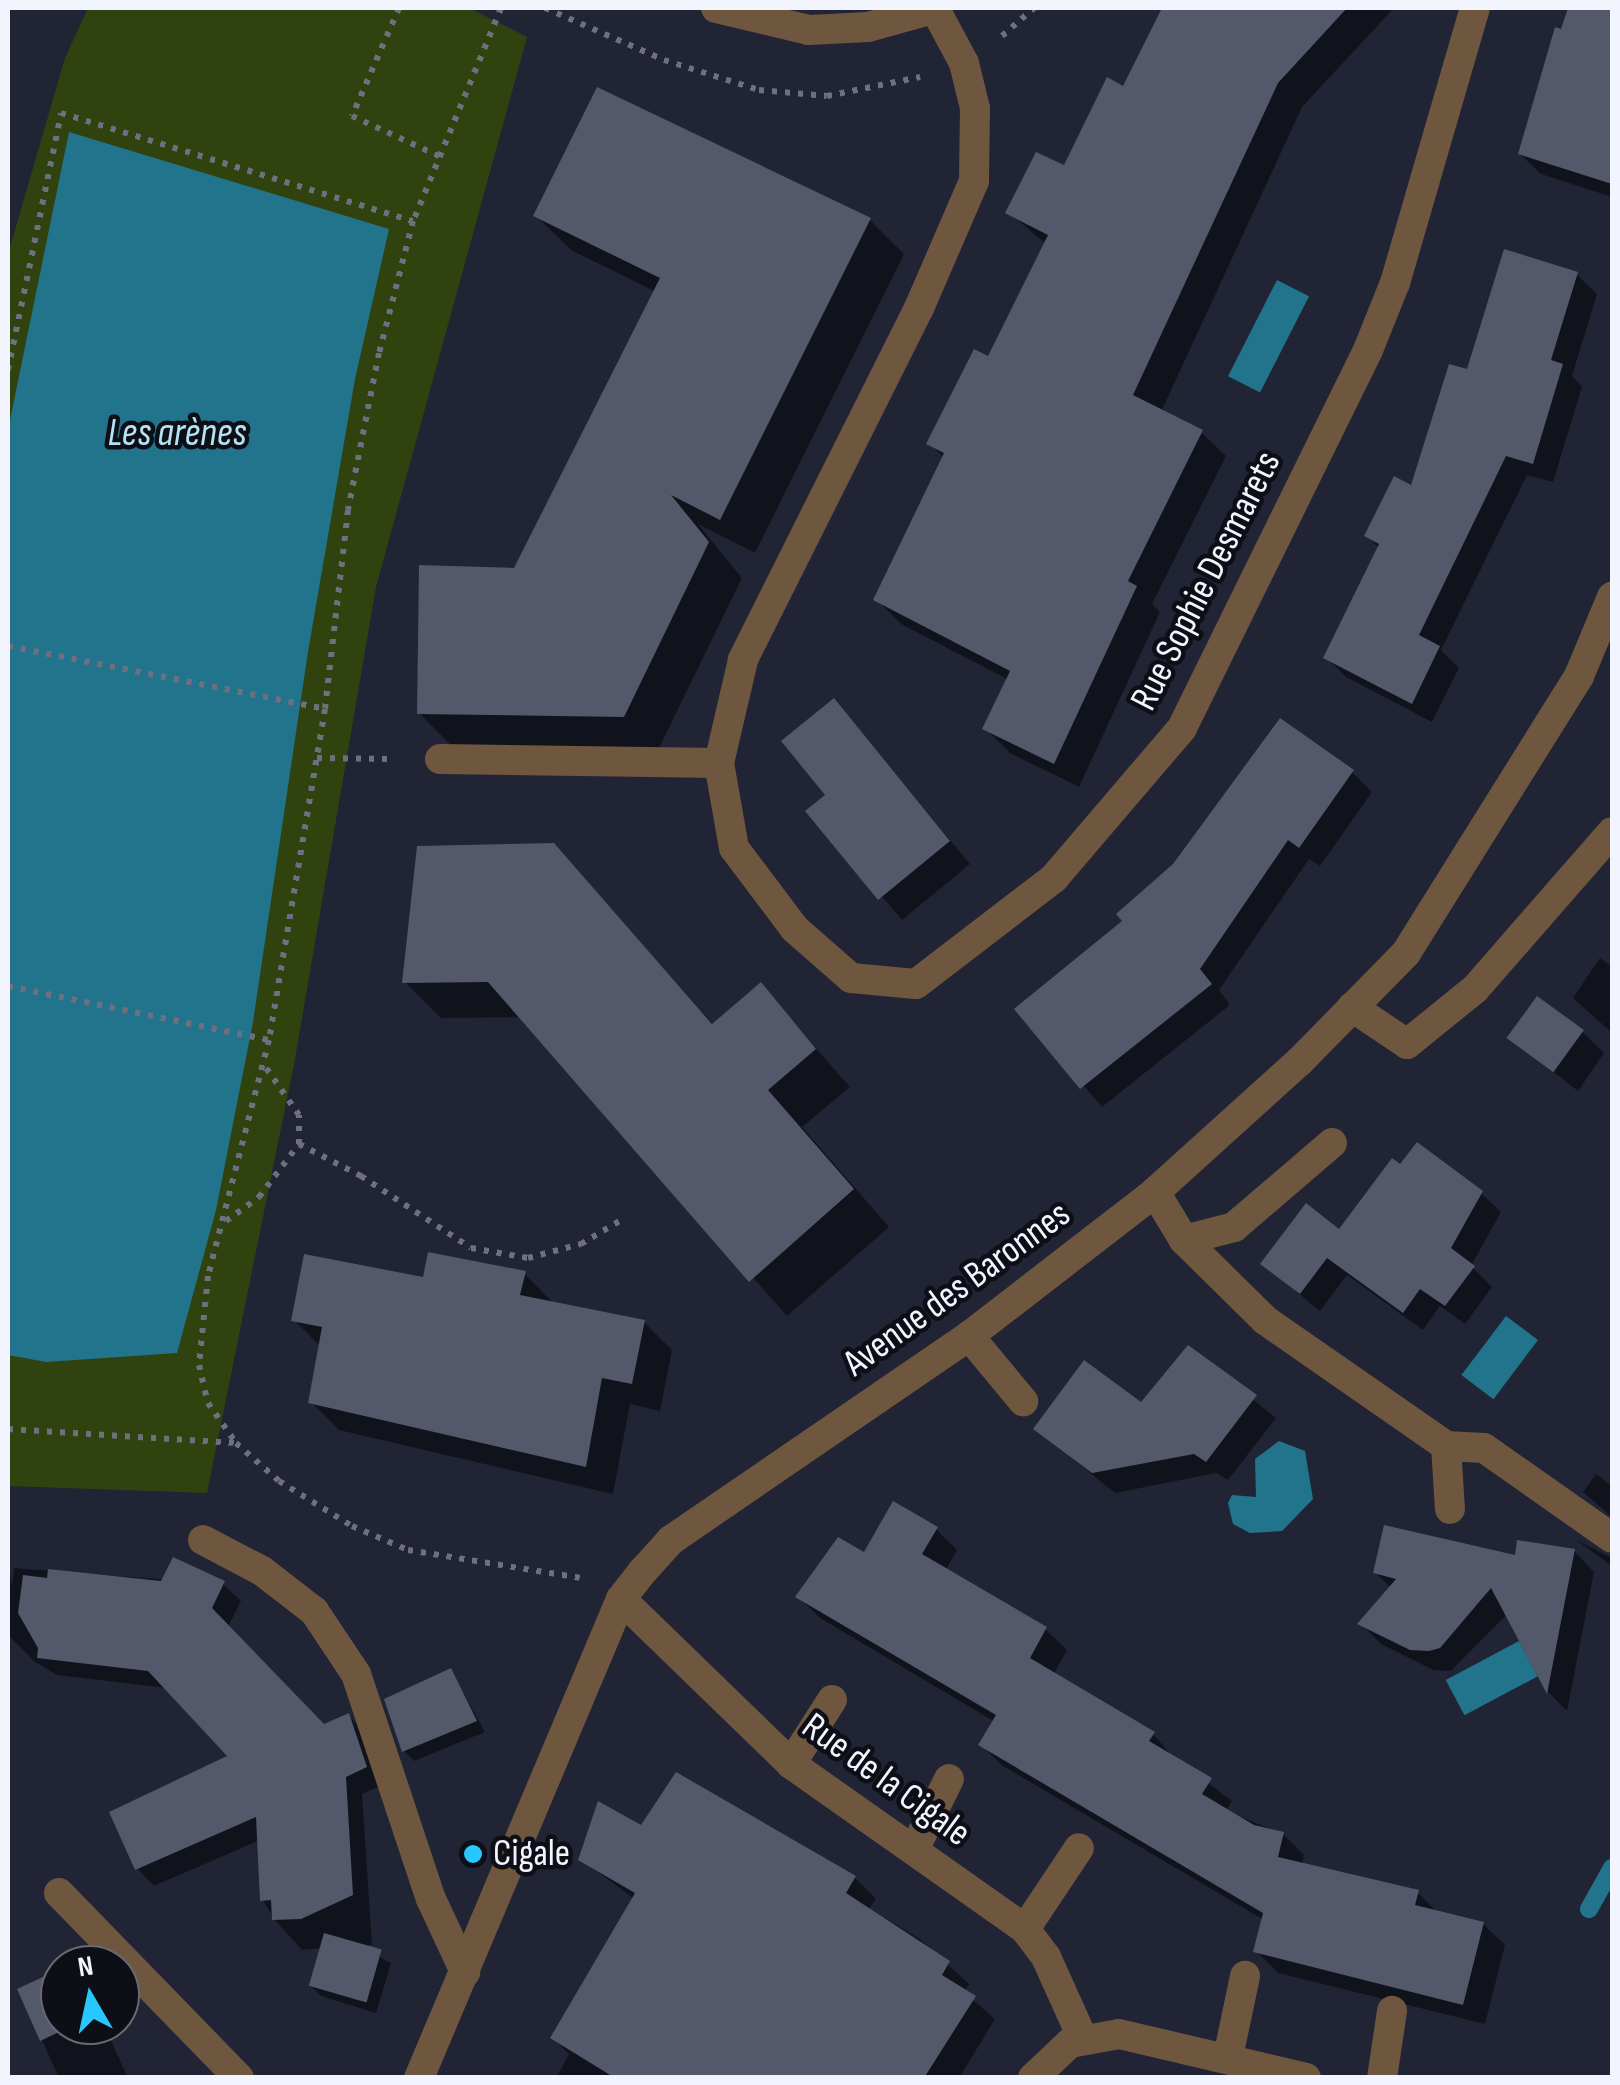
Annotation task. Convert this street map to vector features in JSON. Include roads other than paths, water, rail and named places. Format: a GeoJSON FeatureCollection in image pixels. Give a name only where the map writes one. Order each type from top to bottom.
{"type":"FeatureCollection","features":[{"type":"Feature","properties":{"kind":"street"},"geometry":{"type":"LineString","coordinates":[[716,8],[809,30],[868,27],[936,8]]}},
{"type":"Feature","properties":{"kind":"street","name":"Rue Sophie Desmarets"},"geometry":{"type":"LineString","coordinates":[[936,8],[964,63],[971,93],[978,146],[974,181],[920,306],[743,660],[719,763],[734,848],[795,929],[851,978],[916,984],[1054,878],[1182,728],[1368,350],[1395,283],[1475,8]]}},
{"type":"Feature","properties":{"kind":"street","name":"Avenue des Baronnes"},"geometry":{"type":"LineString","coordinates":[[419,2078],[621,1600],[671,1540],[969,1336],[1154,1192],[1406,953],[1579,676],[1612,597]]}},
{"type":"Feature","properties":{"kind":"street"},"geometry":{"type":"LineString","coordinates":[[440,759],[719,763]]}},
{"type":"Feature","properties":{"kind":"street"},"geometry":{"type":"LineString","coordinates":[[1352,1007],[1407,1044],[1475,989],[1612,832]]}},
{"type":"Feature","properties":{"kind":"street"},"geometry":{"type":"LineString","coordinates":[[1184,1240],[1234,1228],[1332,1143]]}},
{"type":"Feature","properties":{"kind":"street"},"geometry":{"type":"LineString","coordinates":[[1154,1192],[1184,1240],[1265,1320],[1446,1446],[1484,1448],[1612,1538]]}},
{"type":"Feature","properties":{"kind":"street"},"geometry":{"type":"LineString","coordinates":[[969,1336],[1023,1401]]}},
{"type":"Feature","properties":{"kind":"street"},"geometry":{"type":"LineString","coordinates":[[1446,1446],[1450,1509]]}},
{"type":"Feature","properties":{"kind":"street"},"geometry":{"type":"LineString","coordinates":[[203,1540],[262,1572],[314,1611],[356,1674],[432,1899],[465,1972]]}},
{"type":"Feature","properties":{"kind":"street","name":"Rue de la Cigale"},"geometry":{"type":"LineString","coordinates":[[621,1600],[791,1764],[1025,1929],[1055,1975],[1082,2038]]}},
{"type":"Feature","properties":{"kind":"street"},"geometry":{"type":"LineString","coordinates":[[791,1764],[832,1700]]}},
{"type":"Feature","properties":{"kind":"street"},"geometry":{"type":"LineString","coordinates":[[914,1850],[948,1778]]}},
{"type":"Feature","properties":{"kind":"street"},"geometry":{"type":"LineString","coordinates":[[1025,1929],[1079,1848]]}},
{"type":"Feature","properties":{"kind":"street"},"geometry":{"type":"LineString","coordinates":[[59,1893],[239,2078]]}},
{"type":"Feature","properties":{"kind":"street"},"geometry":{"type":"LineString","coordinates":[[1228,2057],[1245,1976]]}},
{"type":"Feature","properties":{"kind":"street"},"geometry":{"type":"LineString","coordinates":[[1382,2078],[1392,2011]]}},
{"type":"Feature","properties":{"kind":"street"},"geometry":{"type":"LineString","coordinates":[[1033,2078],[1058,2050],[1082,2038],[1119,2034],[1306,2078]]}},
{"type":"Feature","properties":{"kind":"water","name":"Les arènes"},"geometry":{"type":"Polygon","coordinates":[[[69,132],[389,229],[355,379],[308,652],[253,1022],[216,1210],[177,1353],[46,1362],[8,1355],[8,430],[69,132]]]}},
{"type":"Feature","properties":{"kind":"water"},"geometry":{"type":"Polygon","coordinates":[[[1277,280],[1309,296],[1260,393],[1228,376],[1277,280]]]}},
{"type":"Feature","properties":{"kind":"water"},"geometry":{"type":"Polygon","coordinates":[[[1506,1316],[1538,1340],[1493,1399],[1461,1375],[1506,1316]]]}},
{"type":"Feature","properties":{"kind":"water"},"geometry":{"type":"Polygon","coordinates":[[[1279,1441],[1305,1451],[1313,1499],[1282,1531],[1250,1533],[1233,1524],[1228,1503],[1232,1495],[1256,1497],[1255,1459],[1279,1441]]]}},
{"type":"Feature","properties":{"kind":"water"},"geometry":{"type":"Polygon","coordinates":[[[1519,1641],[1538,1676],[1464,1715],[1446,1680],[1519,1641]]]}},
{"type":"Feature","properties":{"kind":"waterway"},"geometry":{"type":"LineString","coordinates":[[1589,1909],[1612,1868]]}},
{"type":"Feature","properties":{"kind":"place","name":"Cigale"},"geometry":{"type":"Point","coordinates":[473,1854]}}]}
